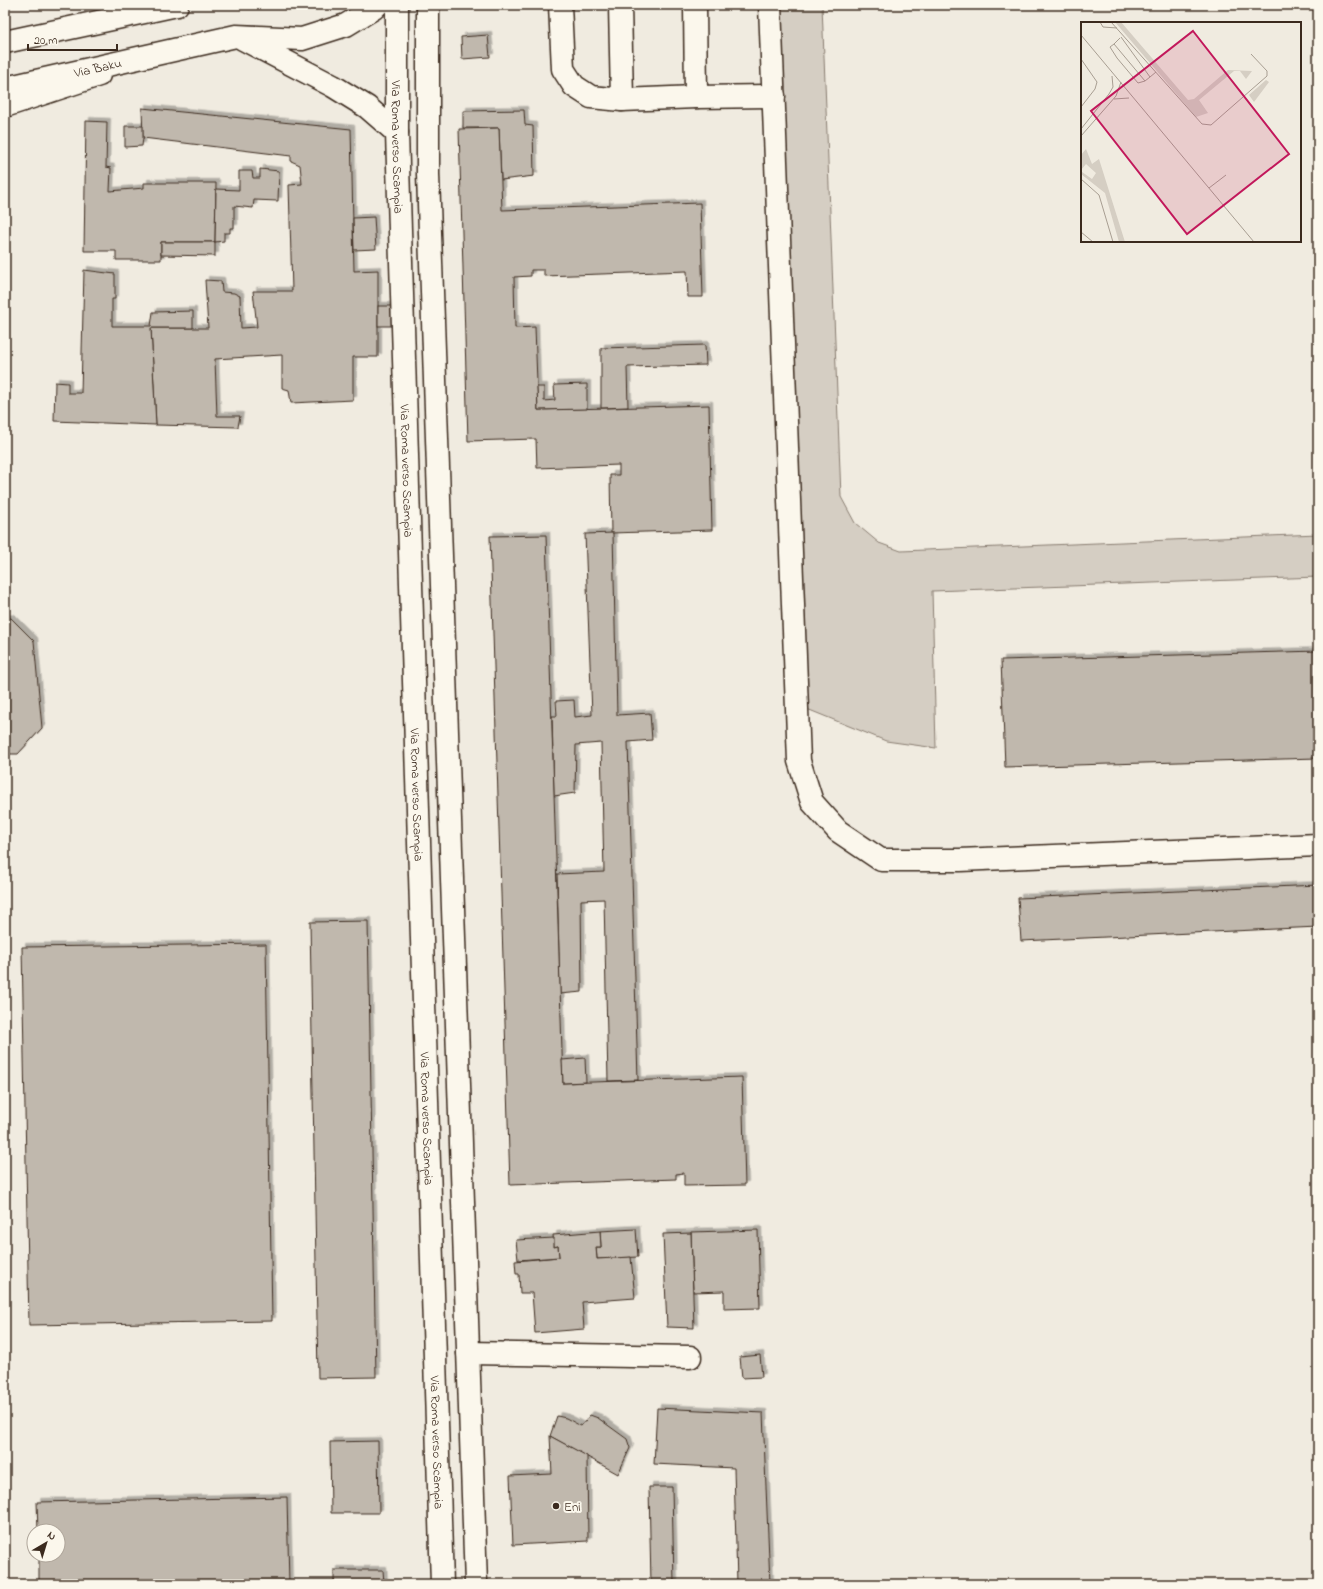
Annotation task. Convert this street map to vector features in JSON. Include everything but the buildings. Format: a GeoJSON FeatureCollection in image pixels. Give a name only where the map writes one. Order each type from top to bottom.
{"type":"FeatureCollection","features":[{"type":"Feature","properties":{"kind":"main road"},"geometry":{"type":"LineString","coordinates":[[5,42],[177,5]]}},
{"type":"Feature","properties":{"kind":"main road","name":"Via Baku"},"geometry":{"type":"LineString","coordinates":[[5,88],[236,36],[302,39],[346,25],[377,5]]}},
{"type":"Feature","properties":{"kind":"main road","name":"Via Roma verso Scampia"},"geometry":{"type":"LineString","coordinates":[[397,5],[397,133],[442,1584]]}},
{"type":"Feature","properties":{"kind":"main road"},"geometry":{"type":"LineString","coordinates":[[560,5],[563,69],[574,86],[591,97],[622,100],[774,96]]}},
{"type":"Feature","properties":{"kind":"main road"},"geometry":{"type":"LineString","coordinates":[[620,5],[622,100]]}},
{"type":"Feature","properties":{"kind":"main road"},"geometry":{"type":"LineString","coordinates":[[695,5],[696,98]]}},
{"type":"Feature","properties":{"kind":"main road"},"geometry":{"type":"LineString","coordinates":[[770,5],[799,761],[812,802],[838,831],[881,860],[960,860],[1318,844]]}},
{"type":"Feature","properties":{"kind":"main road"},"geometry":{"type":"LineString","coordinates":[[426,7],[428,174],[476,1584]]}},
{"type":"Feature","properties":{"kind":"main road"},"geometry":{"type":"LineString","coordinates":[[236,36],[333,86],[367,107],[397,133]]}},
{"type":"Feature","properties":{"kind":"main road"},"geometry":{"type":"LineString","coordinates":[[5,106],[156,54]]}},
{"type":"Feature","properties":{"kind":"main road"},"geometry":{"type":"LineString","coordinates":[[435,1354],[468,1353],[690,1357]]}},
{"type":"Feature","properties":{"kind":"shaded area"},"geometry":{"type":"Polygon","coordinates":[[[776,5],[822,5],[841,497],[855,523],[879,543],[901,551],[1318,534],[1318,577],[932,591],[936,748],[886,741],[807,709],[776,5]]]}},
{"type":"Feature","properties":{"kind":"place","name":"Eni"},"geometry":{"type":"Point","coordinates":[556,1506]}}]}
